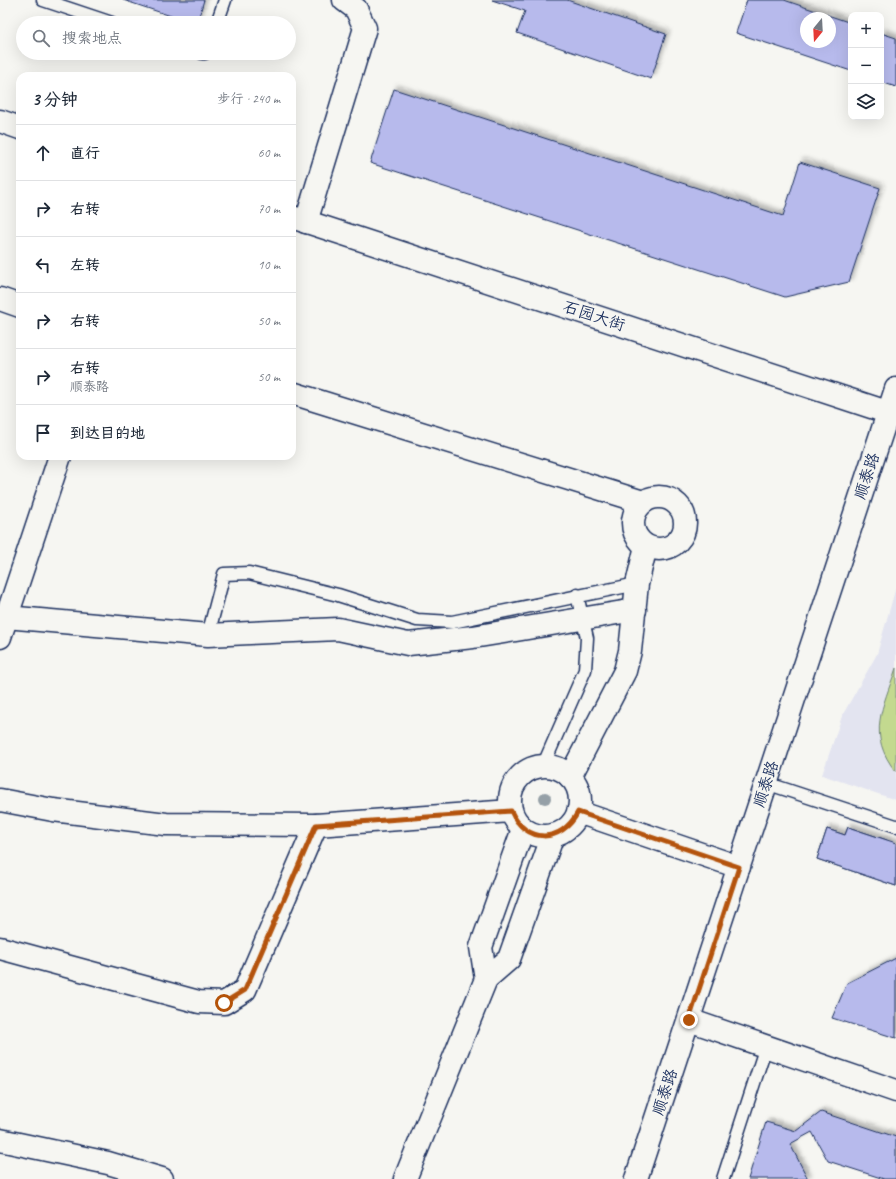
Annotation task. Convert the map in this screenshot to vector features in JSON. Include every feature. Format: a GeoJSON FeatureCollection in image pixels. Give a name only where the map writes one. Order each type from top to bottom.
{"type":"FeatureCollection","features":[{"type":"Feature","properties":{"kind":"street"},"geometry":{"type":"LineString","coordinates":[[299,219],[366,28],[356,9],[344,0]]}},
{"type":"Feature","properties":{"kind":"street"},"geometry":{"type":"LineString","coordinates":[[0,121],[16,127]]}},
{"type":"Feature","properties":{"kind":"street","name":"石园大街"},"geometry":{"type":"LineString","coordinates":[[299,219],[892,414]]}},
{"type":"Feature","properties":{"kind":"street"},"geometry":{"type":"LineString","coordinates":[[0,299],[16,305]]}},
{"type":"Feature","properties":{"kind":"street","name":"顺泰路"},"geometry":{"type":"LineString","coordinates":[[636,1179],[766,783],[892,414],[896,389]]}},
{"type":"Feature","properties":{"kind":"street"},"geometry":{"type":"LineString","coordinates":[[296,394],[643,502]]}},
{"type":"Feature","properties":{"kind":"street"},"geometry":{"type":"LineString","coordinates":[[59,460],[3,627],[208,635],[338,629],[408,644],[472,637],[635,610]]}},
{"type":"Feature","properties":{"kind":"street"},"geometry":{"type":"LineString","coordinates":[[654,497],[667,498],[678,504],[684,515],[685,528],[680,539],[670,547],[658,550],[646,546],[638,539],[633,530],[633,520],[636,510],[643,502],[654,497]]}},
{"type":"Feature","properties":{"kind":"street"},"geometry":{"type":"LineString","coordinates":[[570,777],[625,671],[630,651],[638,584],[646,546]]}},
{"type":"Feature","properties":{"kind":"street"},"geometry":{"type":"LineString","coordinates":[[543,766],[553,767],[570,777],[577,788],[580,800],[578,812],[573,822],[564,830],[554,835],[543,836],[533,834],[523,829],[516,821],[511,811],[509,798],[513,786],[520,776],[530,769],[543,766]]}},
{"type":"Feature","properties":{"kind":"street"},"geometry":{"type":"LineString","coordinates":[[0,800],[53,810],[166,824],[316,825],[511,811]]}},
{"type":"Feature","properties":{"kind":"street"},"geometry":{"type":"LineString","coordinates":[[578,812],[739,867]]}},
{"type":"Feature","properties":{"kind":"street"},"geometry":{"type":"LineString","coordinates":[[0,948],[199,1002],[224,1003],[245,990],[316,825]]}},
{"type":"Feature","properties":{"kind":"street"},"geometry":{"type":"LineString","coordinates":[[486,979],[481,947],[523,829]]}},
{"type":"Feature","properties":{"kind":"street"},"geometry":{"type":"LineString","coordinates":[[405,1179],[486,979],[509,959],[554,835]]}},
{"type":"Feature","properties":{"kind":"street"},"geometry":{"type":"LineString","coordinates":[[689,1020],[896,1091]]}},
{"type":"Feature","properties":{"kind":"street"},"geometry":{"type":"LineString","coordinates":[[0,1140],[108,1163],[162,1179]]}},
{"type":"Feature","properties":{"kind":"lane"},"geometry":{"type":"LineString","coordinates":[[43,0],[91,16]]}},
{"type":"Feature","properties":{"kind":"lane"},"geometry":{"type":"LineString","coordinates":[[219,16],[225,0]]}},
{"type":"Feature","properties":{"kind":"lane"},"geometry":{"type":"LineString","coordinates":[[208,635],[224,574],[249,574],[338,595],[417,620],[452,622],[577,595],[638,584]]}},
{"type":"Feature","properties":{"kind":"lane"},"geometry":{"type":"LineString","coordinates":[[543,766],[584,670],[587,638],[577,595]]}},
{"type":"Feature","properties":{"kind":"lane"},"geometry":{"type":"LineString","coordinates":[[766,783],[896,826]]}},
{"type":"Feature","properties":{"kind":"lane"},"geometry":{"type":"LineString","coordinates":[[723,1179],[766,1046]]}},
{"type":"Feature","properties":{"kind":"shaded area"},"geometry":{"type":"Polygon","coordinates":[[[896,587],[896,800],[822,775],[842,716],[877,654],[896,587]]]}},
{"type":"Feature","properties":{"kind":"green space"},"geometry":{"type":"Polygon","coordinates":[[[896,668],[896,772],[887,758],[879,733],[882,708],[896,668]]]}},
{"type":"Feature","properties":{"kind":"building"},"geometry":{"type":"Polygon","coordinates":[[[123,0],[204,0],[199,16],[171,16],[123,0]]]}},
{"type":"Feature","properties":{"kind":"building"},"geometry":{"type":"Polygon","coordinates":[[[492,0],[567,0],[666,34],[651,79],[517,33],[525,11],[492,0]]]}},
{"type":"Feature","properties":{"kind":"building"},"geometry":{"type":"Polygon","coordinates":[[[747,0],[784,0],[819,12],[800,12],[800,48],[836,48],[836,18],[848,22],[848,70],[736,33],[747,0]]]}},
{"type":"Feature","properties":{"kind":"building"},"geometry":{"type":"Polygon","coordinates":[[[884,34],[896,38],[896,87],[884,83],[884,34]]]}},
{"type":"Feature","properties":{"kind":"building"},"geometry":{"type":"Polygon","coordinates":[[[394,89],[783,216],[800,162],[880,188],[849,282],[785,297],[370,163],[394,89]]]}},
{"type":"Feature","properties":{"kind":"building"},"geometry":{"type":"Polygon","coordinates":[[[848,827],[887,840],[885,856],[896,860],[896,886],[817,859],[827,829],[845,835],[848,827]]]}},
{"type":"Feature","properties":{"kind":"building"},"geometry":{"type":"Polygon","coordinates":[[[848,827],[896,843],[896,886],[817,859],[827,829],[845,835],[848,827]]]}},
{"type":"Feature","properties":{"kind":"building"},"geometry":{"type":"Polygon","coordinates":[[[896,958],[896,1038],[832,1018],[847,983],[896,958]]]}},
{"type":"Feature","properties":{"kind":"building"},"geometry":{"type":"Polygon","coordinates":[[[821,1112],[896,1137],[896,1179],[884,1179],[828,1161],[812,1132],[790,1144],[808,1179],[748,1179],[766,1122],[796,1131],[821,1112]]]}},
{"type":"Feature","properties":{"kind":"route"},"geometry":{"type":"LineString","coordinates":[[224,1003],[245,990],[316,825],[511,811],[516,821],[523,829],[533,834],[543,836],[554,835],[564,830],[573,822],[578,812],[739,867],[689,1020]]}}]}
